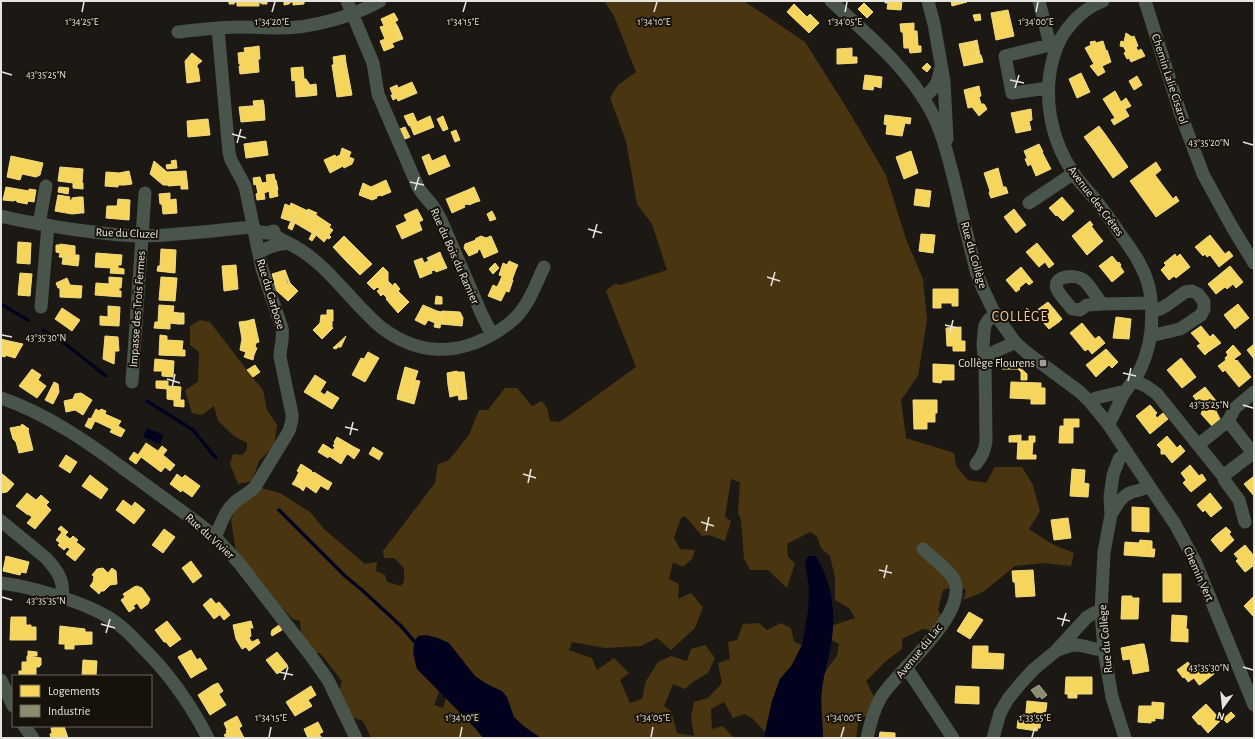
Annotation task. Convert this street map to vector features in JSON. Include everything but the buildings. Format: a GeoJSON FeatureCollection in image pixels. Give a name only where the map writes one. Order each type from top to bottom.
{"type":"FeatureCollection","features":[{"type":"Feature","properties":{"kind":"street","name":"Rue du Bois du Ramier"},"geometry":{"type":"LineString","coordinates":[[347,1],[373,63],[378,94],[418,187],[433,206],[441,220],[492,335]]}},
{"type":"Feature","properties":{"kind":"street"},"geometry":{"type":"LineString","coordinates":[[178,32],[239,27],[280,28],[310,25],[352,13],[380,1]]}},
{"type":"Feature","properties":{"kind":"street","name":"Rue du Collège"},"geometry":{"type":"LineString","coordinates":[[831,1],[890,56],[909,78],[923,98],[940,129],[948,154],[977,274],[995,314],[1015,342],[1026,352],[1080,392],[1090,402],[1108,424],[1127,452],[1119,459],[1113,475],[1110,497],[1111,515],[1104,552],[1101,612],[1104,650],[1112,697],[1125,738]]}},
{"type":"Feature","properties":{"kind":"street"},"geometry":{"type":"LineString","coordinates":[[928,1],[940,54],[945,93],[948,154]]}},
{"type":"Feature","properties":{"kind":"street"},"geometry":{"type":"LineString","coordinates":[[1040,1],[1053,47],[1004,56],[1012,93],[1048,88]]}},
{"type":"Feature","properties":{"kind":"street","name":"Avenue des Crêtes"},"geometry":{"type":"LineString","coordinates":[[1103,1],[1086,10],[1074,21],[1053,47],[1048,88],[1052,126],[1058,145],[1074,174],[1131,248],[1143,270],[1150,291],[1152,323],[1144,360],[1139,372],[1129,386],[1108,424]]}},
{"type":"Feature","properties":{"kind":"street","name":"Chemin Lalie Cisarol"},"geometry":{"type":"LineString","coordinates":[[1145,1],[1180,112],[1203,174],[1254,263]]}},
{"type":"Feature","properties":{"kind":"street","name":"Rue du Garbose"},"geometry":{"type":"LineString","coordinates":[[215,538],[232,505],[255,487],[289,431],[292,420],[280,357],[283,334],[282,328],[262,269],[245,186],[230,160],[218,29]]}},
{"type":"Feature","properties":{"kind":"street"},"geometry":{"type":"LineString","coordinates":[[923,98],[934,89],[938,81],[940,54]]}},
{"type":"Feature","properties":{"kind":"street"},"geometry":{"type":"LineString","coordinates":[[930,110],[940,103],[945,93]]}},
{"type":"Feature","properties":{"kind":"street"},"geometry":{"type":"LineString","coordinates":[[1029,203],[1074,174]]}},
{"type":"Feature","properties":{"kind":"street"},"geometry":{"type":"LineString","coordinates":[[41,307],[46,186]]}},
{"type":"Feature","properties":{"kind":"street","name":"Impasse des Trois Fermes"},"geometry":{"type":"LineString","coordinates":[[132,382],[145,193]]}},
{"type":"Feature","properties":{"kind":"street","name":"Rue du Cluzel"},"geometry":{"type":"LineString","coordinates":[[1,216],[44,225],[96,233],[142,236],[254,229],[267,233],[274,230],[275,236],[288,243]]}},
{"type":"Feature","properties":{"kind":"street"},"geometry":{"type":"LineString","coordinates":[[259,253],[271,246],[288,243],[303,251],[322,266],[376,323],[403,341],[426,348],[440,350],[473,344],[503,328],[522,311],[529,300],[544,267]]}},
{"type":"Feature","properties":{"kind":"street"},"geometry":{"type":"LineString","coordinates":[[1102,304],[1152,306],[1160,309],[1185,292],[1192,291],[1198,294],[1204,302],[1204,310],[1201,315],[1180,329],[1174,332],[1150,336]]}},
{"type":"Feature","properties":{"kind":"street"},"geometry":{"type":"LineString","coordinates":[[976,464],[985,450],[986,441],[985,361],[983,346],[984,325],[989,318],[995,314]]}},
{"type":"Feature","properties":{"kind":"street"},"geometry":{"type":"LineString","coordinates":[[985,361],[990,354],[1015,342]]}},
{"type":"Feature","properties":{"kind":"street"},"geometry":{"type":"LineString","coordinates":[[1090,402],[1096,398],[1129,386],[1146,386],[1157,394],[1223,476],[1239,500],[1245,522]]}},
{"type":"Feature","properties":{"kind":"street"},"geometry":{"type":"LineString","coordinates":[[1198,445],[1228,422],[1235,408],[1254,392]]}},
{"type":"Feature","properties":{"kind":"street","name":"Rue du Vivier"},"geometry":{"type":"LineString","coordinates":[[1,398],[36,413],[86,441],[198,523],[215,538],[239,563],[328,680],[356,738]]}},
{"type":"Feature","properties":{"kind":"street"},"geometry":{"type":"LineString","coordinates":[[1223,476],[1253,453],[1228,422]]}},
{"type":"Feature","properties":{"kind":"street","name":"Chemin Vert"},"geometry":{"type":"LineString","coordinates":[[1127,452],[1175,524],[1195,561],[1254,705]]}},
{"type":"Feature","properties":{"kind":"street","name":"Rue du Collège"},"geometry":{"type":"LineString","coordinates":[[1111,515],[1123,497],[1145,490],[1149,486]]}},
{"type":"Feature","properties":{"kind":"street"},"geometry":{"type":"LineString","coordinates":[[1,521],[52,564],[62,582],[62,598]]}},
{"type":"Feature","properties":{"kind":"street","name":"Avenue du Lac"},"geometry":{"type":"LineString","coordinates":[[867,738],[875,712],[882,697],[906,667],[923,650],[954,606],[957,592],[955,580],[943,566],[923,550]]}},
{"type":"Feature","properties":{"kind":"street"},"geometry":{"type":"LineString","coordinates":[[1,583],[39,591],[62,598],[98,612],[117,623],[165,671],[184,696],[208,738]]}},
{"type":"Feature","properties":{"kind":"street"},"geometry":{"type":"LineString","coordinates":[[993,738],[1000,713],[1008,699],[1021,683],[1034,669],[1056,651],[1087,616],[1096,612],[1101,612]]}},
{"type":"Feature","properties":{"kind":"street"},"geometry":{"type":"LineString","coordinates":[[1056,651],[1068,646],[1077,645],[1097,650],[1104,650]]}},
{"type":"Feature","properties":{"kind":"street"},"geometry":{"type":"LineString","coordinates":[[906,667],[953,738]]}},
{"type":"Feature","properties":{"kind":"street"},"geometry":{"type":"LineString","coordinates":[[1,680],[12,704]]}},
{"type":"Feature","properties":{"kind":"street"},"geometry":{"type":"LineString","coordinates":[[25,727],[33,738]]}},
{"type":"Feature","properties":{"kind":"shaded area"},"geometry":{"type":"Polygon","coordinates":[[[604,1],[744,1],[805,42],[848,110],[886,175],[906,239],[923,279],[927,320],[918,376],[901,400],[906,438],[954,453],[956,466],[968,480],[986,483],[995,467],[1022,467],[1033,485],[1040,511],[1029,529],[1052,544],[1074,553],[1071,566],[1043,563],[1015,566],[983,592],[963,600],[966,591],[960,584],[943,590],[938,610],[945,623],[939,632],[923,629],[902,639],[902,649],[886,661],[866,681],[874,697],[866,716],[859,718],[856,738],[817,738],[818,685],[829,666],[837,656],[839,644],[830,639],[829,632],[834,625],[855,618],[849,608],[835,600],[835,578],[830,556],[821,548],[817,536],[810,532],[787,544],[788,557],[795,563],[787,588],[768,570],[750,570],[744,558],[741,520],[738,513],[740,482],[731,479],[725,517],[731,521],[725,541],[709,535],[702,536],[685,516],[681,518],[674,538],[680,549],[695,550],[692,559],[683,567],[673,562],[669,579],[679,584],[678,599],[691,593],[703,607],[695,628],[671,650],[657,638],[641,646],[605,648],[572,642],[569,650],[592,658],[597,670],[614,658],[629,673],[620,680],[630,703],[642,699],[646,681],[658,662],[671,656],[687,661],[691,649],[705,645],[715,658],[708,673],[685,689],[673,684],[664,706],[671,711],[677,733],[694,736],[691,717],[694,702],[708,698],[722,683],[718,663],[730,659],[728,642],[737,640],[743,624],[759,623],[767,630],[781,623],[791,628],[794,642],[802,645],[792,665],[780,679],[772,701],[765,732],[753,719],[744,714],[733,718],[724,702],[711,709],[712,729],[723,726],[734,738],[534,738],[442,684],[434,705],[443,708],[448,692],[491,738],[371,738],[363,721],[349,716],[338,696],[342,681],[320,653],[313,653],[301,634],[300,621],[293,619],[275,601],[236,552],[231,520],[236,508],[261,488],[280,493],[310,512],[324,529],[365,564],[377,562],[376,571],[385,575],[387,582],[401,586],[404,582],[404,568],[394,558],[384,558],[383,551],[435,483],[438,464],[449,460],[469,435],[479,410],[488,410],[505,388],[517,388],[532,406],[542,401],[547,408],[550,421],[560,422],[636,367],[606,291],[614,284],[620,285],[667,270],[652,224],[637,204],[626,141],[610,98],[618,85],[636,72],[614,16],[604,1]]]}},
{"type":"Feature","properties":{"kind":"shaded area"},"geometry":{"type":"Polygon","coordinates":[[[200,320],[210,322],[263,390],[267,410],[277,425],[274,446],[259,461],[252,481],[238,484],[230,464],[233,454],[242,455],[247,450],[247,443],[234,436],[218,421],[214,406],[202,415],[192,413],[185,390],[198,382],[199,352],[190,345],[190,326],[200,320]]]}},
{"type":"Feature","properties":{"kind":"water"},"geometry":{"type":"Polygon","coordinates":[[[147,428],[164,435],[160,444],[143,437],[147,428]]]}},
{"type":"Feature","properties":{"kind":"water"},"geometry":{"type":"Polygon","coordinates":[[[809,556],[816,556],[821,566],[829,585],[833,606],[832,638],[821,695],[823,738],[764,738],[772,701],[780,679],[792,665],[802,645],[808,611],[809,589],[805,561],[809,556]]]}},
{"type":"Feature","properties":{"kind":"water"},"geometry":{"type":"Polygon","coordinates":[[[426,635],[449,643],[475,676],[502,691],[507,697],[514,717],[541,738],[483,738],[417,669],[413,652],[414,644],[418,636],[426,635]]]}},
{"type":"Feature","properties":{"kind":"waterway"},"geometry":{"type":"LineString","coordinates":[[1,304],[28,320]]}},
{"type":"Feature","properties":{"kind":"waterway"},"geometry":{"type":"LineString","coordinates":[[43,330],[68,346],[106,376]]}},
{"type":"Feature","properties":{"kind":"waterway"},"geometry":{"type":"LineString","coordinates":[[147,401],[193,430],[216,458]]}},
{"type":"Feature","properties":{"kind":"waterway"},"geometry":{"type":"LineString","coordinates":[[279,510],[345,576],[401,626],[414,641]]}},
{"type":"Feature","properties":{"kind":"place","name":"Collège Flourens"},"geometry":{"type":"Point","coordinates":[1043,363]}},
{"type":"Feature","properties":{"kind":"district","name":"COLLÈGE"},"geometry":{"type":"Point","coordinates":[1020,317]}}]}
